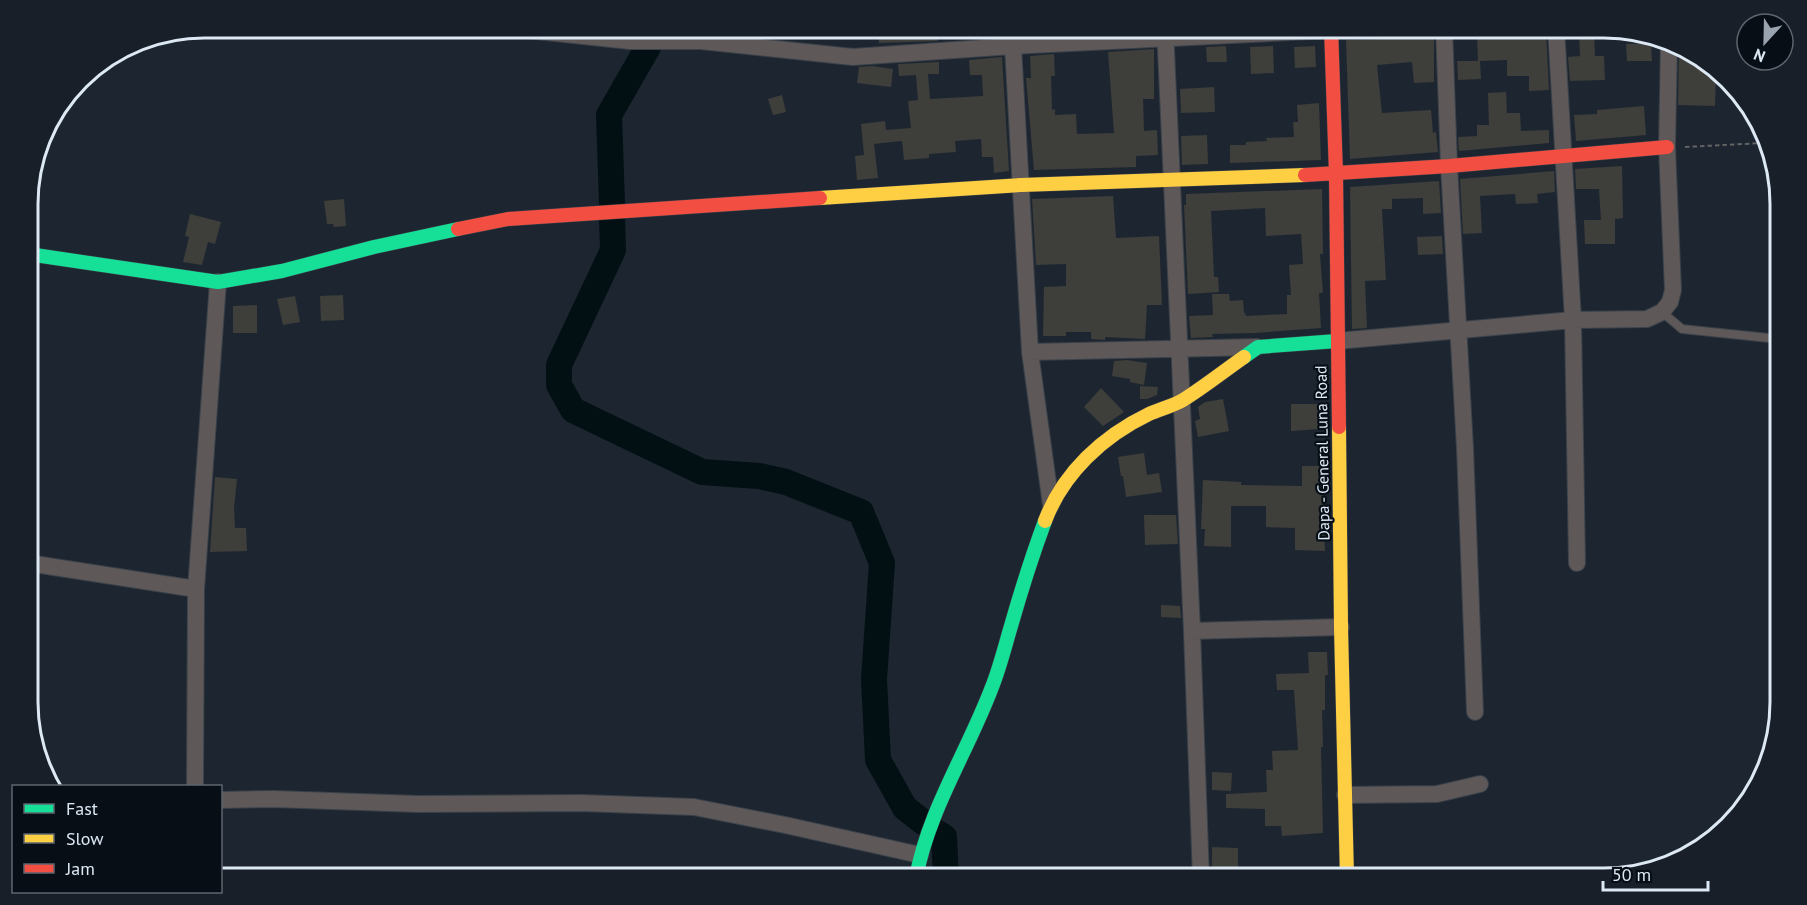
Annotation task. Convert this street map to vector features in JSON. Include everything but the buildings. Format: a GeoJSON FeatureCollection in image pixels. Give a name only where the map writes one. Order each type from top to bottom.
{"type":"FeatureCollection","features":[{"type":"Feature","properties":{"kind":"street"},"geometry":{"type":"LineString","coordinates":[[1013,37],[1030,352],[1051,505]]}},
{"type":"Feature","properties":{"kind":"street"},"geometry":{"type":"LineString","coordinates":[[599,38],[630,41],[701,41],[853,57],[1108,37]]}},
{"type":"Feature","properties":{"kind":"street"},"geometry":{"type":"LineString","coordinates":[[1166,37],[1201,867]]}},
{"type":"Feature","properties":{"kind":"street","name":"Dapa - General Luna Road"},"geometry":{"type":"LineString","coordinates":[[1331,37],[1336,174],[1341,627],[1347,867]]}},
{"type":"Feature","properties":{"kind":"street"},"geometry":{"type":"LineString","coordinates":[[1446,37],[1449,166],[1465,448],[1475,712]]}},
{"type":"Feature","properties":{"kind":"street"},"geometry":{"type":"LineString","coordinates":[[1557,37],[1573,320],[1577,563]]}},
{"type":"Feature","properties":{"kind":"street"},"geometry":{"type":"LineString","coordinates":[[1030,352],[1258,347],[1573,320],[1647,319],[1662,312],[1670,302],[1673,290],[1667,147],[1669,51]]}},
{"type":"Feature","properties":{"kind":"street"},"geometry":{"type":"LineString","coordinates":[[38,255],[218,282],[282,271],[375,247],[508,219],[1021,185],[1336,174],[1667,147]]}},
{"type":"Feature","properties":{"kind":"street"},"geometry":{"type":"LineString","coordinates":[[195,785],[196,589],[218,282]]}},
{"type":"Feature","properties":{"kind":"street"},"geometry":{"type":"LineString","coordinates":[[918,867],[920,855],[939,806],[975,730],[993,685],[1029,565],[1051,505],[1067,478],[1111,437],[1149,414],[1182,401],[1258,347]]}},
{"type":"Feature","properties":{"kind":"street"},"geometry":{"type":"LineString","coordinates":[[37,564],[196,589]]}},
{"type":"Feature","properties":{"kind":"street"},"geometry":{"type":"LineString","coordinates":[[1192,631],[1341,627]]}},
{"type":"Feature","properties":{"kind":"street"},"geometry":{"type":"LineString","coordinates":[[1345,795],[1437,794],[1480,784]]}},
{"type":"Feature","properties":{"kind":"street"},"geometry":{"type":"LineString","coordinates":[[222,800],[274,799],[418,804],[581,803],[694,807],[920,855]]}},
{"type":"Feature","properties":{"kind":"lane"},"geometry":{"type":"LineString","coordinates":[[1662,312],[1682,329],[1769,338]]}},
{"type":"Feature","properties":{"kind":"path"},"geometry":{"type":"LineString","coordinates":[[1667,147],[1758,143]]}},
{"type":"Feature","properties":{"kind":"waterway"},"geometry":{"type":"LineString","coordinates":[[612,204],[609,115],[648,47]]}},
{"type":"Feature","properties":{"kind":"waterway"},"geometry":{"type":"LineString","coordinates":[[612,218],[613,250],[559,365],[559,385],[573,410],[702,472],[759,476],[786,482],[861,512],[882,563],[874,679],[878,760],[905,808],[923,822]]}},
{"type":"Feature","properties":{"kind":"waterway"},"geometry":{"type":"LineString","coordinates":[[934,831],[944,837],[946,867]]}},
{"type":"Feature","properties":{"kind":"traffic: fast"},"geometry":{"type":"LineString","coordinates":[[38,255],[218,282],[282,271],[374,247],[458,229]]}},
{"type":"Feature","properties":{"kind":"traffic: fast"},"geometry":{"type":"LineString","coordinates":[[1244,357],[1258,347],[1337,341]]}},
{"type":"Feature","properties":{"kind":"traffic: fast"},"geometry":{"type":"LineString","coordinates":[[919,867],[939,805],[995,679],[1045,521]]}},
{"type":"Feature","properties":{"kind":"traffic: slow"},"geometry":{"type":"LineString","coordinates":[[820,198],[1021,185],[1305,175]]}},
{"type":"Feature","properties":{"kind":"traffic: slow"},"geometry":{"type":"LineString","coordinates":[[1045,521],[1062,487],[1086,458],[1101,445],[1132,423],[1183,400],[1244,357]]}},
{"type":"Feature","properties":{"kind":"traffic: slow"},"geometry":{"type":"LineString","coordinates":[[1339,427],[1347,867]]}},
{"type":"Feature","properties":{"kind":"traffic: jam"},"geometry":{"type":"LineString","coordinates":[[1331,37],[1336,174],[1339,427]]}},
{"type":"Feature","properties":{"kind":"traffic: jam"},"geometry":{"type":"LineString","coordinates":[[1305,175],[1449,166],[1667,147]]}},
{"type":"Feature","properties":{"kind":"traffic: jam"},"geometry":{"type":"LineString","coordinates":[[458,229],[508,219],[820,198]]}}]}
